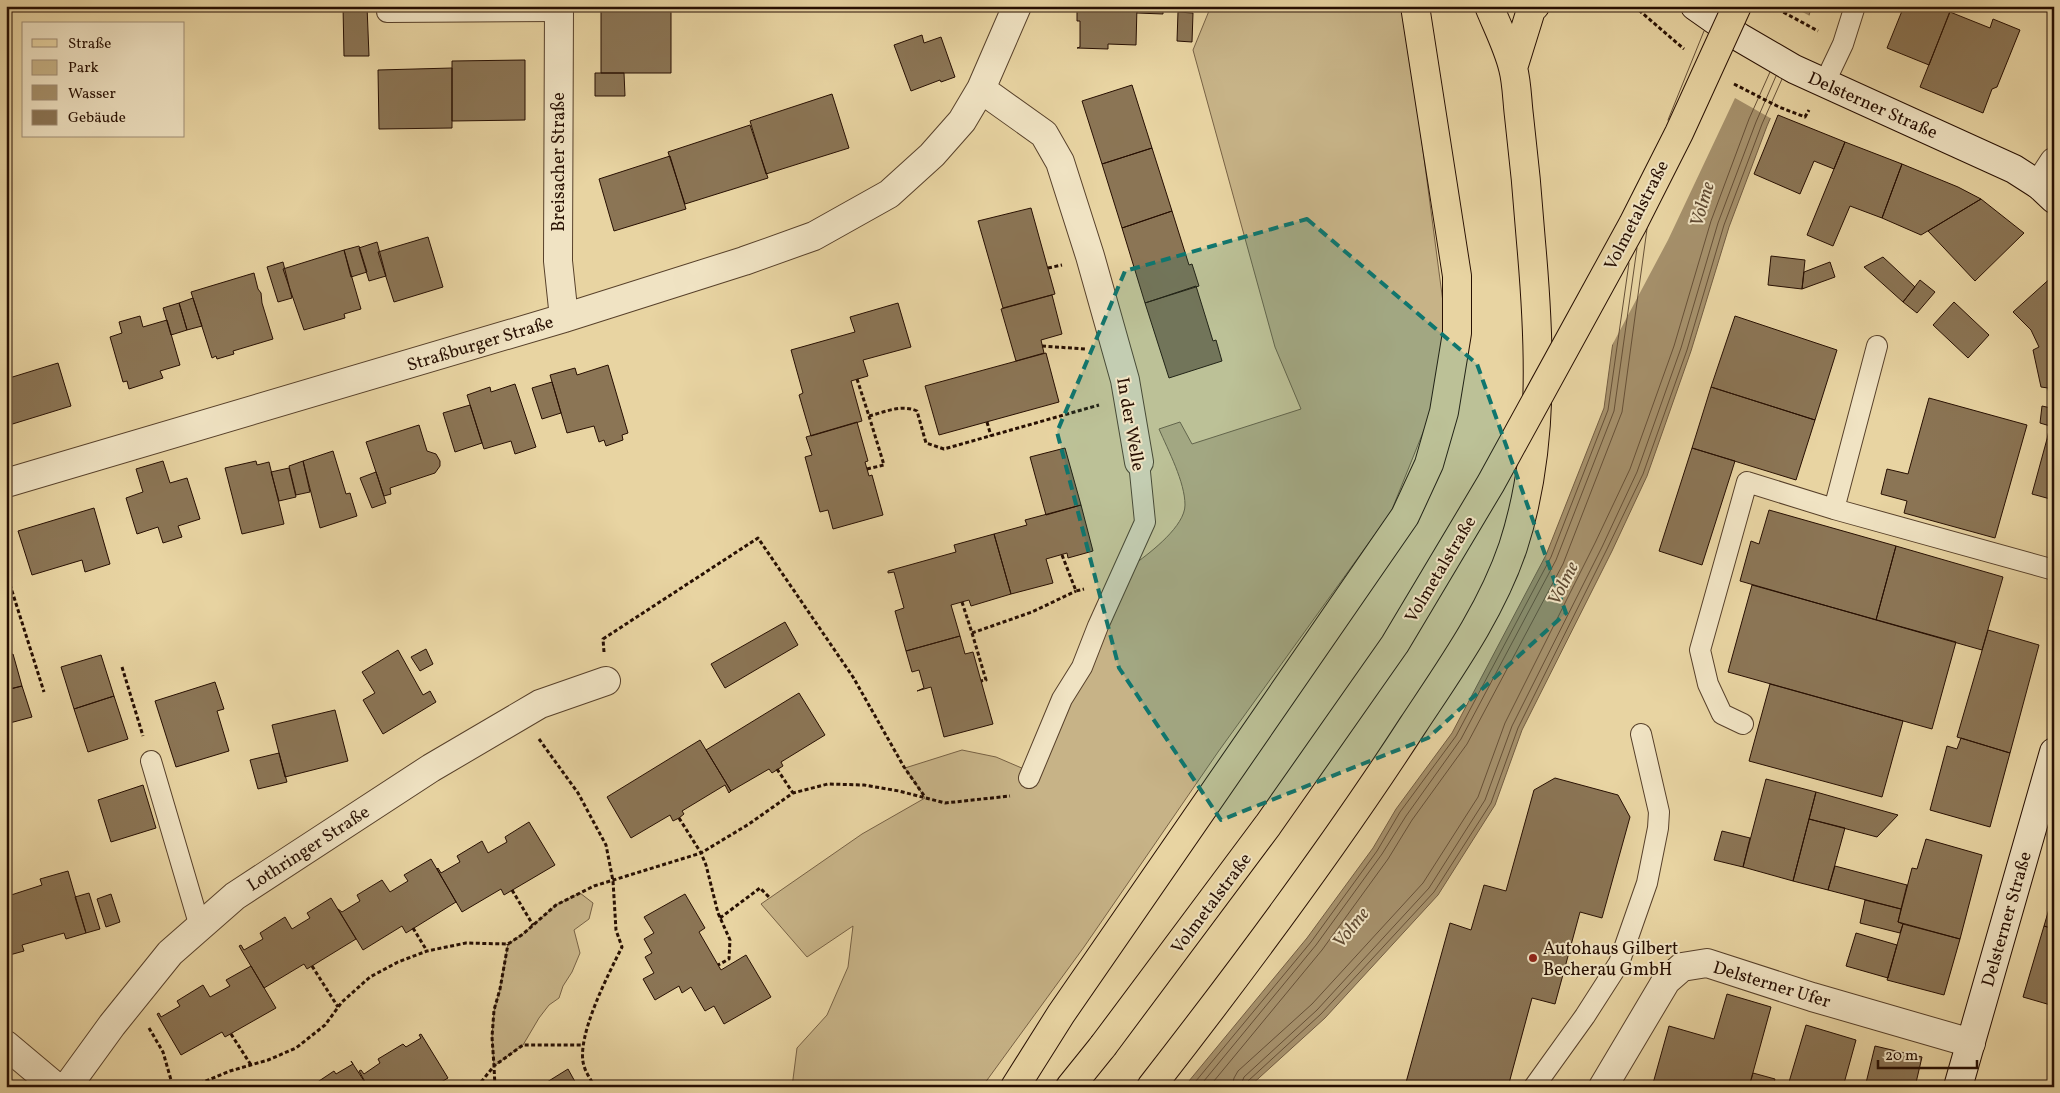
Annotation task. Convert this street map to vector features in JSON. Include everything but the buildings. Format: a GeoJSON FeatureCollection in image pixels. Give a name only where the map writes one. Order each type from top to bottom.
{"type":"FeatureCollection","features":[{"type":"Feature","properties":{"kind":"main road"},"geometry":{"type":"LineString","coordinates":[[1015,1087],[1061,1014],[1405,516],[1428,464],[1444,412],[1457,333],[1457,276],[1415,6]]}},
{"type":"Feature","properties":{"kind":"main road"},"geometry":{"type":"LineString","coordinates":[[1151,1087],[1222,996],[1372,788],[1461,652],[1492,597],[1513,547],[1529,484],[1536,418],[1538,359],[1536,296],[1526,175],[1513,68],[1489,6]]}},
{"type":"Feature","properties":{"kind":"main road"},"geometry":{"type":"LineString","coordinates":[[1513,68],[1531,10],[1535,6]]}},
{"type":"Feature","properties":{"kind":"main road","name":"Volmetalstraße"},"geometry":{"type":"LineString","coordinates":[[1070,1087],[1103,1046],[1268,825],[1395,644],[1491,483],[1624,241],[1678,133],[1737,6]]}},
{"type":"Feature","properties":{"kind":"street"},"geometry":{"type":"LineString","coordinates":[[982,89],[1017,6]]}},
{"type":"Feature","properties":{"kind":"street","name":"Delsterner Straße"},"geometry":{"type":"LineString","coordinates":[[1695,6],[1739,37],[1794,69],[1998,162],[2046,192]]}},
{"type":"Feature","properties":{"kind":"street","name":"Breisacher Straße"},"geometry":{"type":"LineString","coordinates":[[559,9],[558,261],[564,318]]}},
{"type":"Feature","properties":{"kind":"street","name":"Straßburger Straße"},"geometry":{"type":"LineString","coordinates":[[6,483],[564,318],[744,261],[814,236],[889,194],[932,155],[962,121],[982,89]]}},
{"type":"Feature","properties":{"kind":"street","name":"In der Welle"},"geometry":{"type":"LineString","coordinates":[[982,89],[1044,134],[1060,162],[1090,256],[1125,380],[1126,397],[1139,462]]}},
{"type":"Feature","properties":{"kind":"street"},"geometry":{"type":"LineString","coordinates":[[2046,192],[2054,162]]}},
{"type":"Feature","properties":{"kind":"street","name":"Lothringer Straße"},"geometry":{"type":"LineString","coordinates":[[67,1087],[126,1007],[170,953],[235,896],[431,768],[540,704],[606,681]]}},
{"type":"Feature","properties":{"kind":"street","name":"Delsterner Straße"},"geometry":{"type":"LineString","coordinates":[[1958,1087],[2054,752]]}},
{"type":"Feature","properties":{"kind":"street","name":"Delsterner Ufer"},"geometry":{"type":"LineString","coordinates":[[1603,1087],[1666,981],[1682,967],[1707,963],[1812,997],[1970,1043]]}},
{"type":"Feature","properties":{"kind":"street"},"geometry":{"type":"LineString","coordinates":[[6,1045],[56,1087]]}},
{"type":"Feature","properties":{"kind":"lane"},"geometry":{"type":"LineString","coordinates":[[1824,84],[1843,44],[1855,6]]}},
{"type":"Feature","properties":{"kind":"lane"},"geometry":{"type":"LineString","coordinates":[[387,12],[559,9]]}},
{"type":"Feature","properties":{"kind":"lane"},"geometry":{"type":"LineString","coordinates":[[1834,509],[1877,346]]}},
{"type":"Feature","properties":{"kind":"lane","name":"In der Welle"},"geometry":{"type":"LineString","coordinates":[[1029,778],[1062,699],[1082,667],[1098,626],[1145,522],[1139,462]]}},
{"type":"Feature","properties":{"kind":"lane"},"geometry":{"type":"LineString","coordinates":[[1743,724],[1722,714],[1708,684],[1700,650],[1747,482],[1834,509],[2054,570]]}},
{"type":"Feature","properties":{"kind":"lane"},"geometry":{"type":"LineString","coordinates":[[1534,1087],[1585,1016],[1619,963],[1646,883],[1658,828],[1659,812],[1641,734]]}},
{"type":"Feature","properties":{"kind":"lane"},"geometry":{"type":"LineString","coordinates":[[151,761],[200,927]]}},
{"type":"Feature","properties":{"kind":"path"},"geometry":{"type":"LineString","coordinates":[[1634,6],[1649,19]]}},
{"type":"Feature","properties":{"kind":"path"},"geometry":{"type":"LineString","coordinates":[[1772,6],[1808,25]]}},
{"type":"Feature","properties":{"kind":"path"},"geometry":{"type":"LineString","coordinates":[[1779,107],[1805,118]]}},
{"type":"Feature","properties":{"kind":"path"},"geometry":{"type":"LineString","coordinates":[[1048,268],[1055,266]]}},
{"type":"Feature","properties":{"kind":"path"},"geometry":{"type":"LineString","coordinates":[[1042,346],[1081,348]]}},
{"type":"Feature","properties":{"kind":"path"},"geometry":{"type":"LineString","coordinates":[[858,379],[884,465],[867,469]]}},
{"type":"Feature","properties":{"kind":"path"},"geometry":{"type":"LineString","coordinates":[[869,416],[902,407],[917,411],[926,443],[944,449],[1126,397]]}},
{"type":"Feature","properties":{"kind":"path"},"geometry":{"type":"LineString","coordinates":[[987,422],[991,436]]}},
{"type":"Feature","properties":{"kind":"path"},"geometry":{"type":"LineString","coordinates":[[606,681],[603,639],[758,538],[853,677],[904,767],[925,798]]}},
{"type":"Feature","properties":{"kind":"path"},"geometry":{"type":"LineString","coordinates":[[1062,555],[1076,591]]}},
{"type":"Feature","properties":{"kind":"path"},"geometry":{"type":"LineString","coordinates":[[6,572],[44,692]]}},
{"type":"Feature","properties":{"kind":"path"},"geometry":{"type":"LineString","coordinates":[[972,633],[1032,612],[1076,591],[1120,578]]}},
{"type":"Feature","properties":{"kind":"path"},"geometry":{"type":"LineString","coordinates":[[962,602],[986,680],[981,681]]}},
{"type":"Feature","properties":{"kind":"path"},"geometry":{"type":"LineString","coordinates":[[122,667],[151,761]]}},
{"type":"Feature","properties":{"kind":"path"},"geometry":{"type":"LineString","coordinates":[[523,714],[578,794],[606,845],[613,880],[616,930],[622,947],[596,1001],[583,1045],[584,1066],[594,1087]]}},
{"type":"Feature","properties":{"kind":"path"},"geometry":{"type":"LineString","coordinates":[[777,769],[793,793]]}},
{"type":"Feature","properties":{"kind":"path"},"geometry":{"type":"LineString","coordinates":[[187,1087],[268,1060],[296,1048],[325,1025],[338,1007],[370,976],[398,962],[427,951],[466,943],[508,944],[556,905],[594,886],[701,853],[749,824],[793,793],[828,784],[864,785],[898,791],[945,803],[1017,796],[1029,778]]}},
{"type":"Feature","properties":{"kind":"path"},"geometry":{"type":"LineString","coordinates":[[679,818],[701,853],[711,880],[720,918],[730,940],[729,959],[718,965]]}},
{"type":"Feature","properties":{"kind":"path"},"geometry":{"type":"LineString","coordinates":[[720,918],[760,888],[770,898]]}},
{"type":"Feature","properties":{"kind":"path"},"geometry":{"type":"LineString","coordinates":[[512,890],[533,925]]}},
{"type":"Feature","properties":{"kind":"path"},"geometry":{"type":"LineString","coordinates":[[413,928],[427,951]]}},
{"type":"Feature","properties":{"kind":"path"},"geometry":{"type":"LineString","coordinates":[[495,1087],[492,1037],[494,1010],[500,989],[508,944]]}},
{"type":"Feature","properties":{"kind":"path"},"geometry":{"type":"LineString","coordinates":[[312,966],[338,1007]]}},
{"type":"Feature","properties":{"kind":"path"},"geometry":{"type":"LineString","coordinates":[[126,1007],[145,1022],[163,1052],[173,1087]]}},
{"type":"Feature","properties":{"kind":"path"},"geometry":{"type":"LineString","coordinates":[[231,1034],[251,1065]]}},
{"type":"Feature","properties":{"kind":"path"},"geometry":{"type":"LineString","coordinates":[[477,1087],[494,1066],[523,1045],[583,1045]]}},
{"type":"Feature","properties":{"kind":"highlighted area"},"geometry":{"type":"Polygon","coordinates":[[[1307,219],[1477,364],[1566,613],[1428,738],[1221,820],[1119,668],[1057,432],[1125,271],[1307,219]]]}},
{"type":"Feature","properties":{"kind":"green space"},"geometry":{"type":"Polygon","coordinates":[[[1211,6],[1404,6],[1446,325],[1434,405],[1391,512],[1218,752],[1084,947],[982,1087],[792,1087],[797,1048],[827,1015],[848,967],[853,926],[807,957],[761,904],[862,834],[925,798],[905,768],[962,750],[996,757],[1031,772],[1136,563],[1166,538],[1184,513],[1185,505],[1182,486],[1159,429],[1180,422],[1192,444],[1301,409],[1275,347],[1193,50],[1211,6]]]}},
{"type":"Feature","properties":{"kind":"green space"},"geometry":{"type":"Polygon","coordinates":[[[580,893],[593,903],[589,919],[574,930],[580,953],[572,972],[563,986],[559,998],[549,1005],[539,1018],[523,1045],[494,1066],[492,1037],[494,1011],[508,944],[523,934],[556,905],[580,893]]]}},
{"type":"Feature","properties":{"kind":"water","name":"Volme"},"geometry":{"type":"Polygon","coordinates":[[[1709,6],[1812,6],[1791,70],[1767,126],[1729,227],[1691,351],[1647,476],[1612,551],[1522,730],[1495,805],[1438,895],[1325,1018],[1249,1087],[1184,1087],[1307,938],[1373,848],[1396,809],[1452,733],[1546,555],[1604,408],[1629,224],[1709,6]]]}},
{"type":"Feature","properties":{"kind":"pier"},"geometry":{"type":"Polygon","coordinates":[[[1707,6],[1791,6],[1810,16],[1794,69],[1772,119],[1735,98],[1668,240],[1609,351],[1627,223],[1666,104],[1707,6]]]}},
{"type":"Feature","properties":{"kind":"place","name":"Autohaus Gilbert Becherau GmbH"},"geometry":{"type":"Point","coordinates":[1533,958]}}]}
